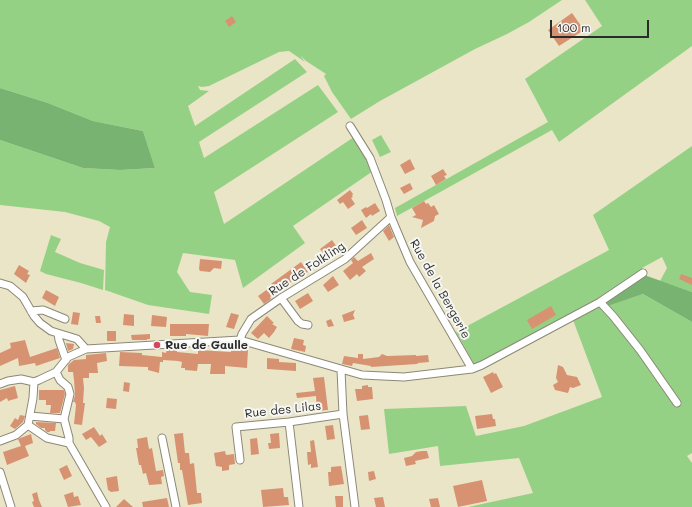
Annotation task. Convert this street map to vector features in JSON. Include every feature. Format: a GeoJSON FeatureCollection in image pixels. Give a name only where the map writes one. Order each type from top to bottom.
{"type":"FeatureCollection","features":[{"type":"Feature","properties":{"kind":"street","name":"Rue de la Bergerie"},"geometry":{"type":"LineString","coordinates":[[350,126],[370,158],[391,217],[410,262],[472,369]]}},
{"type":"Feature","properties":{"kind":"street","name":"Rue de Folkling"},"geometry":{"type":"LineString","coordinates":[[240,340],[251,320],[281,298],[346,259],[391,217]]}},
{"type":"Feature","properties":{"kind":"street"},"geometry":{"type":"LineString","coordinates":[[0,384],[8,381],[20,380],[34,382],[56,372],[68,357],[86,349],[240,340],[313,360],[362,376],[404,377],[472,369],[482,366],[600,302],[643,273]]}},
{"type":"Feature","properties":{"kind":"street"},"geometry":{"type":"LineString","coordinates":[[0,283],[10,286],[22,297],[40,323],[51,331],[77,339],[86,349]]}},
{"type":"Feature","properties":{"kind":"street"},"geometry":{"type":"LineString","coordinates":[[281,298],[298,321],[302,324],[308,325]]}},
{"type":"Feature","properties":{"kind":"street"},"geometry":{"type":"LineString","coordinates":[[600,302],[640,350],[677,403]]}},
{"type":"Feature","properties":{"kind":"street"},"geometry":{"type":"LineString","coordinates":[[31,311],[43,310],[65,319]]}},
{"type":"Feature","properties":{"kind":"street"},"geometry":{"type":"LineString","coordinates":[[58,334],[66,360]]}},
{"type":"Feature","properties":{"kind":"street"},"geometry":{"type":"LineString","coordinates":[[341,370],[343,414],[355,507]]}},
{"type":"Feature","properties":{"kind":"street"},"geometry":{"type":"LineString","coordinates":[[56,372],[60,380],[68,387],[70,394],[64,419],[70,443],[106,507]]}},
{"type":"Feature","properties":{"kind":"street"},"geometry":{"type":"LineString","coordinates":[[0,441],[16,435],[28,425],[33,398],[34,382]]}},
{"type":"Feature","properties":{"kind":"street","name":"Rue des Lilas"},"geometry":{"type":"LineString","coordinates":[[240,460],[236,427],[288,422],[343,414]]}},
{"type":"Feature","properties":{"kind":"street"},"geometry":{"type":"LineString","coordinates":[[30,416],[64,419]]}},
{"type":"Feature","properties":{"kind":"street"},"geometry":{"type":"LineString","coordinates":[[288,422],[298,507]]}},
{"type":"Feature","properties":{"kind":"street"},"geometry":{"type":"LineString","coordinates":[[28,425],[47,438],[70,443]]}},
{"type":"Feature","properties":{"kind":"street"},"geometry":{"type":"LineString","coordinates":[[162,438],[176,507]]}},
{"type":"Feature","properties":{"kind":"street"},"geometry":{"type":"LineString","coordinates":[[0,472],[12,507]]}},
{"type":"Feature","properties":{"kind":"green space"},"geometry":{"type":"Polygon","coordinates":[[[0,0],[562,0],[529,22],[475,49],[380,101],[351,119],[332,92],[324,76],[326,74],[306,61],[300,55],[305,62],[289,51],[279,52],[209,86],[198,86],[200,90],[209,91],[188,106],[195,126],[295,59],[307,72],[199,142],[204,158],[318,85],[338,112],[214,192],[224,224],[354,137],[373,171],[293,226],[305,243],[243,288],[235,260],[183,253],[177,272],[190,292],[212,295],[209,314],[148,305],[105,290],[106,242],[110,227],[99,221],[65,212],[0,205],[0,140],[83,168],[120,170],[155,168],[143,131],[93,121],[48,103],[0,88],[0,0]]]}},
{"type":"Feature","properties":{"kind":"green space"},"geometry":{"type":"Polygon","coordinates":[[[585,0],[692,0],[692,46],[559,142],[552,130],[397,216],[395,208],[548,122],[525,79],[602,26],[585,0]]]}},
{"type":"Feature","properties":{"kind":"green space"},"geometry":{"type":"Polygon","coordinates":[[[0,88],[48,103],[93,121],[143,131],[155,168],[120,170],[83,168],[0,140],[0,88]]]}},
{"type":"Feature","properties":{"kind":"green space"},"geometry":{"type":"Polygon","coordinates":[[[381,135],[391,152],[380,157],[372,140],[381,135]]]}},
{"type":"Feature","properties":{"kind":"green space"},"geometry":{"type":"Polygon","coordinates":[[[692,146],[692,292],[660,281],[667,268],[662,257],[642,268],[643,273],[601,308],[643,294],[692,322],[692,453],[687,456],[692,463],[692,507],[468,507],[533,493],[519,458],[440,466],[438,446],[389,454],[384,409],[466,406],[476,436],[524,426],[602,397],[573,320],[478,371],[456,332],[609,250],[593,215],[692,146]]]}},
{"type":"Feature","properties":{"kind":"green space"},"geometry":{"type":"Polygon","coordinates":[[[51,235],[61,239],[55,252],[80,263],[104,270],[103,290],[40,271],[51,235]]]}},
{"type":"Feature","properties":{"kind":"green space"},"geometry":{"type":"Polygon","coordinates":[[[643,273],[647,276],[692,292],[692,322],[643,294],[599,309],[643,273]]]}},
{"type":"Feature","properties":{"kind":"building"},"geometry":{"type":"Polygon","coordinates":[[[572,13],[584,30],[559,46],[548,30],[572,13]]]}},
{"type":"Feature","properties":{"kind":"building"},"geometry":{"type":"Polygon","coordinates":[[[232,16],[236,22],[229,27],[225,21],[232,16]]]}},
{"type":"Feature","properties":{"kind":"building"},"geometry":{"type":"Polygon","coordinates":[[[410,159],[415,169],[405,174],[400,165],[410,159]]]}},
{"type":"Feature","properties":{"kind":"building"},"geometry":{"type":"Polygon","coordinates":[[[443,169],[447,175],[444,176],[446,179],[436,185],[431,176],[443,169]]]}},
{"type":"Feature","properties":{"kind":"building"},"geometry":{"type":"Polygon","coordinates":[[[410,183],[413,189],[404,194],[400,188],[410,183]]]}},
{"type":"Feature","properties":{"kind":"building"},"geometry":{"type":"Polygon","coordinates":[[[350,190],[353,194],[353,197],[351,198],[355,204],[348,209],[343,202],[340,204],[337,200],[350,190]]]}},
{"type":"Feature","properties":{"kind":"building"},"geometry":{"type":"Polygon","coordinates":[[[424,201],[431,207],[434,205],[439,214],[435,216],[434,221],[421,228],[423,220],[412,217],[416,215],[412,208],[424,201]]]}},
{"type":"Feature","properties":{"kind":"building"},"geometry":{"type":"Polygon","coordinates":[[[375,203],[380,211],[372,216],[371,214],[366,218],[361,210],[375,203]]]}},
{"type":"Feature","properties":{"kind":"building"},"geometry":{"type":"Polygon","coordinates":[[[362,220],[367,228],[356,235],[351,228],[362,220]]]}},
{"type":"Feature","properties":{"kind":"building"},"geometry":{"type":"Polygon","coordinates":[[[389,225],[394,237],[389,241],[383,231],[389,225]]]}},
{"type":"Feature","properties":{"kind":"building"},"geometry":{"type":"Polygon","coordinates":[[[332,240],[339,250],[326,257],[320,249],[332,240]]]}},
{"type":"Feature","properties":{"kind":"building"},"geometry":{"type":"Polygon","coordinates":[[[371,253],[374,259],[362,267],[366,271],[359,277],[357,274],[350,280],[343,271],[353,263],[351,260],[354,257],[358,261],[371,253]]]}},
{"type":"Feature","properties":{"kind":"building"},"geometry":{"type":"Polygon","coordinates":[[[200,259],[222,261],[221,269],[214,268],[210,272],[200,271],[200,259]]]}},
{"type":"Feature","properties":{"kind":"building"},"geometry":{"type":"Polygon","coordinates":[[[301,262],[308,272],[281,288],[282,289],[270,297],[271,299],[264,304],[258,296],[272,286],[271,284],[301,262]]]}},
{"type":"Feature","properties":{"kind":"building"},"geometry":{"type":"Polygon","coordinates":[[[19,265],[29,271],[27,274],[30,275],[26,283],[14,274],[19,265]]]}},
{"type":"Feature","properties":{"kind":"building"},"geometry":{"type":"Polygon","coordinates":[[[681,274],[692,278],[692,285],[679,279],[681,274]]]}},
{"type":"Feature","properties":{"kind":"building"},"geometry":{"type":"Polygon","coordinates":[[[333,276],[339,285],[328,292],[323,285],[333,276]]]}},
{"type":"Feature","properties":{"kind":"building"},"geometry":{"type":"Polygon","coordinates":[[[46,290],[59,297],[55,306],[42,298],[46,290]]]}},
{"type":"Feature","properties":{"kind":"building"},"geometry":{"type":"Polygon","coordinates":[[[308,293],[313,301],[300,309],[295,301],[308,293]]]}},
{"type":"Feature","properties":{"kind":"building"},"geometry":{"type":"Polygon","coordinates":[[[551,306],[556,315],[532,329],[527,320],[551,306]]]}},
{"type":"Feature","properties":{"kind":"building"},"geometry":{"type":"Polygon","coordinates":[[[355,310],[353,315],[355,319],[344,322],[342,315],[355,310]]]}},
{"type":"Feature","properties":{"kind":"building"},"geometry":{"type":"Polygon","coordinates":[[[73,312],[80,313],[78,325],[71,324],[73,312]]]}},
{"type":"Feature","properties":{"kind":"building"},"geometry":{"type":"Polygon","coordinates":[[[231,313],[239,315],[234,329],[226,327],[231,313]]]}},
{"type":"Feature","properties":{"kind":"building"},"geometry":{"type":"Polygon","coordinates":[[[124,314],[134,315],[134,326],[123,325],[124,314]]]}},
{"type":"Feature","properties":{"kind":"building"},"geometry":{"type":"Polygon","coordinates":[[[152,315],[167,317],[166,327],[151,326],[152,315]]]}},
{"type":"Feature","properties":{"kind":"building"},"geometry":{"type":"Polygon","coordinates":[[[95,316],[100,316],[101,323],[96,323],[95,316]]]}},
{"type":"Feature","properties":{"kind":"building"},"geometry":{"type":"Polygon","coordinates":[[[267,316],[274,323],[272,324],[277,327],[269,338],[264,333],[258,339],[251,333],[267,316]]]}},
{"type":"Feature","properties":{"kind":"building"},"geometry":{"type":"Polygon","coordinates":[[[331,319],[334,326],[328,327],[326,321],[331,319]]]}},
{"type":"Feature","properties":{"kind":"building"},"geometry":{"type":"Polygon","coordinates":[[[170,324],[209,324],[208,336],[186,334],[186,336],[170,336],[170,324]]]}},
{"type":"Feature","properties":{"kind":"building"},"geometry":{"type":"Polygon","coordinates":[[[107,331],[116,331],[116,341],[107,341],[107,331]]]}},
{"type":"Feature","properties":{"kind":"building"},"geometry":{"type":"Polygon","coordinates":[[[150,334],[150,339],[147,340],[132,340],[131,335],[150,334]]]}},
{"type":"Feature","properties":{"kind":"building"},"geometry":{"type":"Polygon","coordinates":[[[294,338],[304,340],[303,345],[306,346],[305,352],[291,349],[294,338]]]}},
{"type":"Feature","properties":{"kind":"building"},"geometry":{"type":"Polygon","coordinates":[[[25,340],[30,357],[57,348],[60,358],[36,366],[35,363],[19,366],[18,358],[0,366],[0,353],[11,348],[10,343],[25,340]]]}},
{"type":"Feature","properties":{"kind":"building"},"geometry":{"type":"Polygon","coordinates":[[[66,343],[74,344],[73,349],[68,351],[66,343]]]}},
{"type":"Feature","properties":{"kind":"building"},"geometry":{"type":"Polygon","coordinates":[[[167,349],[177,349],[177,352],[198,354],[198,350],[231,352],[231,349],[248,350],[247,368],[225,366],[225,374],[210,374],[211,364],[198,364],[197,371],[185,370],[185,368],[181,368],[182,362],[163,360],[163,362],[160,362],[159,373],[148,370],[148,367],[119,366],[120,352],[142,353],[142,355],[162,357],[162,352],[166,353],[167,349]]]}},
{"type":"Feature","properties":{"kind":"building"},"geometry":{"type":"Polygon","coordinates":[[[106,353],[107,361],[97,363],[98,373],[89,373],[89,378],[83,378],[83,403],[85,403],[82,425],[74,424],[76,405],[75,402],[73,402],[75,395],[74,380],[73,372],[68,372],[68,365],[74,360],[86,359],[86,355],[106,353]]]}},
{"type":"Feature","properties":{"kind":"building"},"geometry":{"type":"Polygon","coordinates":[[[358,354],[363,354],[363,359],[379,357],[382,354],[387,356],[428,355],[429,362],[371,367],[353,363],[352,366],[342,364],[344,356],[358,358],[358,354]]]}},
{"type":"Feature","properties":{"kind":"building"},"geometry":{"type":"Polygon","coordinates":[[[267,358],[279,359],[279,362],[296,363],[296,371],[267,369],[267,358]]]}},
{"type":"Feature","properties":{"kind":"building"},"geometry":{"type":"Polygon","coordinates":[[[558,365],[563,367],[567,375],[577,377],[581,385],[573,388],[570,387],[568,393],[555,390],[553,385],[558,382],[556,378],[558,365]]]}},
{"type":"Feature","properties":{"kind":"building"},"geometry":{"type":"Polygon","coordinates":[[[493,372],[494,374],[496,373],[503,387],[491,393],[483,377],[493,372]]]}},
{"type":"Feature","properties":{"kind":"building"},"geometry":{"type":"Polygon","coordinates":[[[324,377],[328,410],[317,411],[316,396],[297,398],[296,393],[315,391],[313,378],[324,377]]]}},
{"type":"Feature","properties":{"kind":"building"},"geometry":{"type":"Polygon","coordinates":[[[124,382],[130,383],[129,392],[123,391],[124,382]]]}},
{"type":"Feature","properties":{"kind":"building"},"geometry":{"type":"Polygon","coordinates":[[[368,385],[368,387],[372,387],[373,399],[357,401],[355,389],[362,389],[362,386],[368,385]]]}},
{"type":"Feature","properties":{"kind":"building"},"geometry":{"type":"Polygon","coordinates":[[[15,386],[18,398],[8,401],[7,398],[0,402],[0,390],[15,386]]]}},
{"type":"Feature","properties":{"kind":"building"},"geometry":{"type":"Polygon","coordinates":[[[39,390],[64,390],[65,394],[60,413],[50,413],[51,405],[46,405],[46,400],[39,400],[39,390]]]}},
{"type":"Feature","properties":{"kind":"building"},"geometry":{"type":"Polygon","coordinates":[[[107,398],[117,399],[116,409],[106,408],[107,398]]]}},
{"type":"Feature","properties":{"kind":"building"},"geometry":{"type":"Polygon","coordinates":[[[492,414],[493,419],[495,419],[496,426],[477,429],[475,416],[492,414]]]}},
{"type":"Feature","properties":{"kind":"building"},"geometry":{"type":"Polygon","coordinates":[[[20,415],[25,416],[23,422],[15,429],[10,426],[15,418],[18,420],[20,415]]]}},
{"type":"Feature","properties":{"kind":"building"},"geometry":{"type":"Polygon","coordinates":[[[368,415],[370,429],[361,430],[359,416],[368,415]]]}},
{"type":"Feature","properties":{"kind":"building"},"geometry":{"type":"Polygon","coordinates":[[[36,422],[56,423],[55,431],[47,432],[45,428],[41,428],[36,424],[36,422]]]}},
{"type":"Feature","properties":{"kind":"building"},"geometry":{"type":"Polygon","coordinates":[[[333,425],[335,439],[327,440],[325,426],[333,425]]]}},
{"type":"Feature","properties":{"kind":"building"},"geometry":{"type":"Polygon","coordinates":[[[94,427],[100,436],[102,434],[107,442],[99,447],[91,437],[86,440],[82,434],[94,427]]]}},
{"type":"Feature","properties":{"kind":"building"},"geometry":{"type":"Polygon","coordinates":[[[183,433],[185,453],[189,453],[190,464],[194,463],[197,493],[201,493],[202,503],[188,505],[182,470],[180,470],[180,463],[178,463],[174,434],[183,433]]]}},
{"type":"Feature","properties":{"kind":"building"},"geometry":{"type":"Polygon","coordinates":[[[279,433],[280,448],[269,449],[268,443],[271,443],[270,434],[279,433]]]}},
{"type":"Feature","properties":{"kind":"building"},"geometry":{"type":"Polygon","coordinates":[[[31,434],[33,443],[25,446],[29,456],[7,465],[3,452],[21,446],[18,439],[31,434]]]}},
{"type":"Feature","properties":{"kind":"building"},"geometry":{"type":"Polygon","coordinates":[[[147,437],[149,449],[152,448],[156,471],[163,470],[164,476],[161,477],[162,484],[149,485],[146,473],[143,474],[141,465],[139,465],[136,448],[138,448],[137,439],[147,437]]]}},
{"type":"Feature","properties":{"kind":"building"},"geometry":{"type":"Polygon","coordinates":[[[257,438],[259,454],[251,455],[250,439],[257,438]]]}},
{"type":"Feature","properties":{"kind":"building"},"geometry":{"type":"Polygon","coordinates":[[[314,440],[318,467],[311,468],[311,464],[308,465],[307,452],[311,452],[310,441],[314,440]]]}},
{"type":"Feature","properties":{"kind":"building"},"geometry":{"type":"Polygon","coordinates":[[[225,451],[226,455],[234,454],[235,464],[229,465],[229,470],[222,471],[222,467],[216,466],[214,453],[225,451]]]}},
{"type":"Feature","properties":{"kind":"building"},"geometry":{"type":"Polygon","coordinates":[[[427,451],[429,458],[415,461],[416,464],[406,466],[404,458],[412,456],[416,452],[427,451]]]}},
{"type":"Feature","properties":{"kind":"building"},"geometry":{"type":"Polygon","coordinates":[[[67,465],[72,476],[64,480],[59,469],[67,465]]]}},
{"type":"Feature","properties":{"kind":"building"},"geometry":{"type":"Polygon","coordinates":[[[341,466],[344,484],[329,486],[328,472],[331,472],[331,467],[341,466]]]}},
{"type":"Feature","properties":{"kind":"building"},"geometry":{"type":"Polygon","coordinates":[[[374,471],[376,479],[369,481],[368,472],[374,471]]]}},
{"type":"Feature","properties":{"kind":"building"},"geometry":{"type":"Polygon","coordinates":[[[117,476],[119,491],[111,492],[108,490],[106,478],[117,476]]]}},
{"type":"Feature","properties":{"kind":"building"},"geometry":{"type":"Polygon","coordinates":[[[482,480],[487,501],[458,507],[453,486],[482,480]]]}},
{"type":"Feature","properties":{"kind":"building"},"geometry":{"type":"Polygon","coordinates":[[[283,488],[284,497],[288,497],[289,505],[263,507],[261,490],[283,488]]]}},
{"type":"Feature","properties":{"kind":"building"},"geometry":{"type":"Polygon","coordinates":[[[37,492],[42,507],[34,507],[32,502],[34,501],[32,494],[37,492]]]}},
{"type":"Feature","properties":{"kind":"building"},"geometry":{"type":"Polygon","coordinates":[[[73,492],[74,497],[78,496],[81,505],[68,507],[64,495],[73,492]]]}},
{"type":"Feature","properties":{"kind":"building"},"geometry":{"type":"Polygon","coordinates":[[[335,496],[343,496],[343,507],[336,507],[335,496]]]}},
{"type":"Feature","properties":{"kind":"building"},"geometry":{"type":"Polygon","coordinates":[[[383,497],[385,507],[376,507],[374,498],[383,497]]]}},
{"type":"Feature","properties":{"kind":"building"},"geometry":{"type":"Polygon","coordinates":[[[167,498],[169,507],[143,507],[142,502],[167,498]]]}},
{"type":"Feature","properties":{"kind":"building"},"geometry":{"type":"Polygon","coordinates":[[[438,498],[440,507],[431,507],[429,499],[438,498]]]}},
{"type":"Feature","properties":{"kind":"building"},"geometry":{"type":"Polygon","coordinates":[[[124,499],[133,507],[116,507],[124,499]]]}},
{"type":"Feature","properties":{"kind":"place","name":"Rue de Gaulle"},"geometry":{"type":"Point","coordinates":[157,345]}}]}
